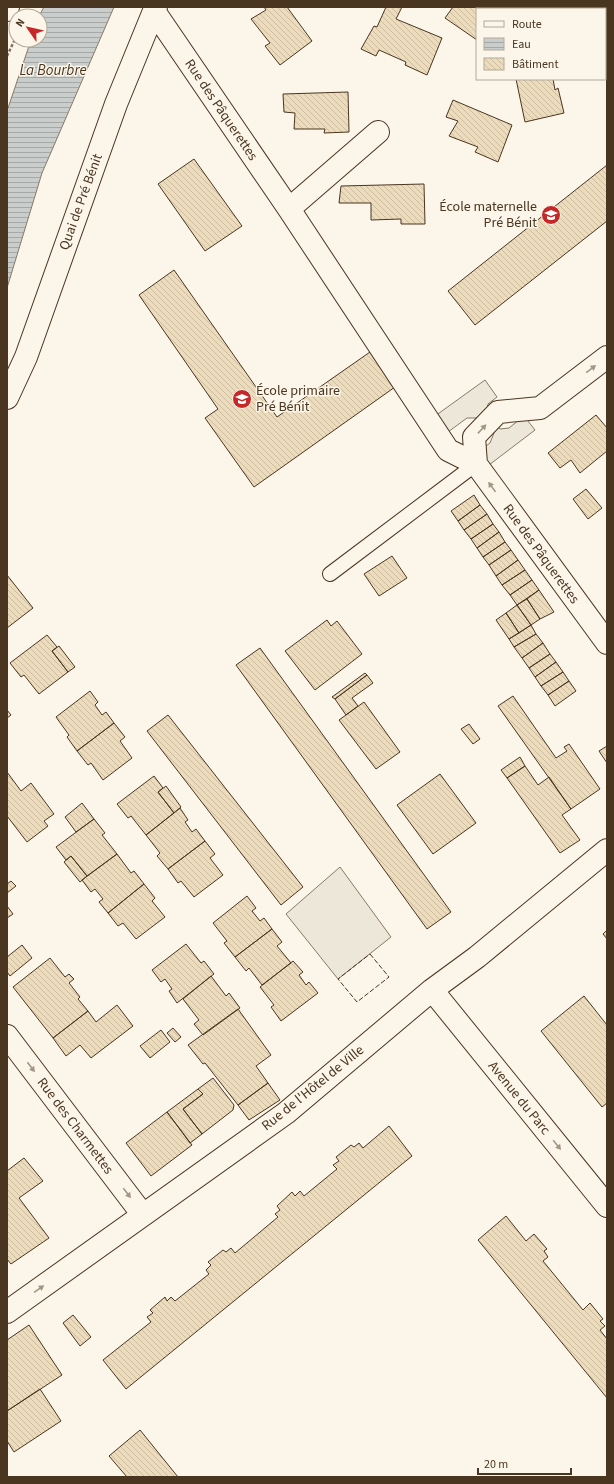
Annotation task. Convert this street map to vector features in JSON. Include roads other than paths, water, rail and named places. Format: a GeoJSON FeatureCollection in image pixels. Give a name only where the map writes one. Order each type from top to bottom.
{"type":"FeatureCollection","features":[{"type":"Feature","properties":{"kind":"street","name":"Rue des Pâquerettes"},"geometry":{"type":"LineString","coordinates":[[155,9],[448,450],[476,464],[607,642]]}},
{"type":"Feature","properties":{"kind":"street","name":"Quai de Pré Bénit"},"geometry":{"type":"LineString","coordinates":[[7,398],[26,357],[116,104],[155,9]]}},
{"type":"Feature","properties":{"kind":"street"},"geometry":{"type":"LineString","coordinates":[[289,209],[378,132]]}},
{"type":"Feature","properties":{"kind":"street"},"geometry":{"type":"LineString","coordinates":[[476,464],[474,437],[498,412],[540,408],[607,357]]}},
{"type":"Feature","properties":{"kind":"street","name":"Rue de l'Hôtel de Ville"},"geometry":{"type":"LineString","coordinates":[[7,1312],[286,1113],[432,990],[477,957],[607,850]]}},
{"type":"Feature","properties":{"kind":"street","name":"Avenue du Parc"},"geometry":{"type":"LineString","coordinates":[[432,990],[607,1206]]}},
{"type":"Feature","properties":{"kind":"street","name":"Rue des Charmettes"},"geometry":{"type":"LineString","coordinates":[[7,1036],[143,1215]]}},
{"type":"Feature","properties":{"kind":"lane"},"geometry":{"type":"LineString","coordinates":[[330,574],[476,464]]}},
{"type":"Feature","properties":{"kind":"water","name":"La Bourbre"},"geometry":{"type":"Polygon","coordinates":[[[114,7],[42,173],[7,288],[7,111],[28,48],[48,48],[48,8],[43,8],[114,7]]]}},
{"type":"Feature","properties":{"kind":"place","name":"École maternelle Pré Bénit"},"geometry":{"type":"Point","coordinates":[551,215]}},
{"type":"Feature","properties":{"kind":"place","name":"École primaire Pré Bénit"},"geometry":{"type":"Point","coordinates":[242,399]}}]}
